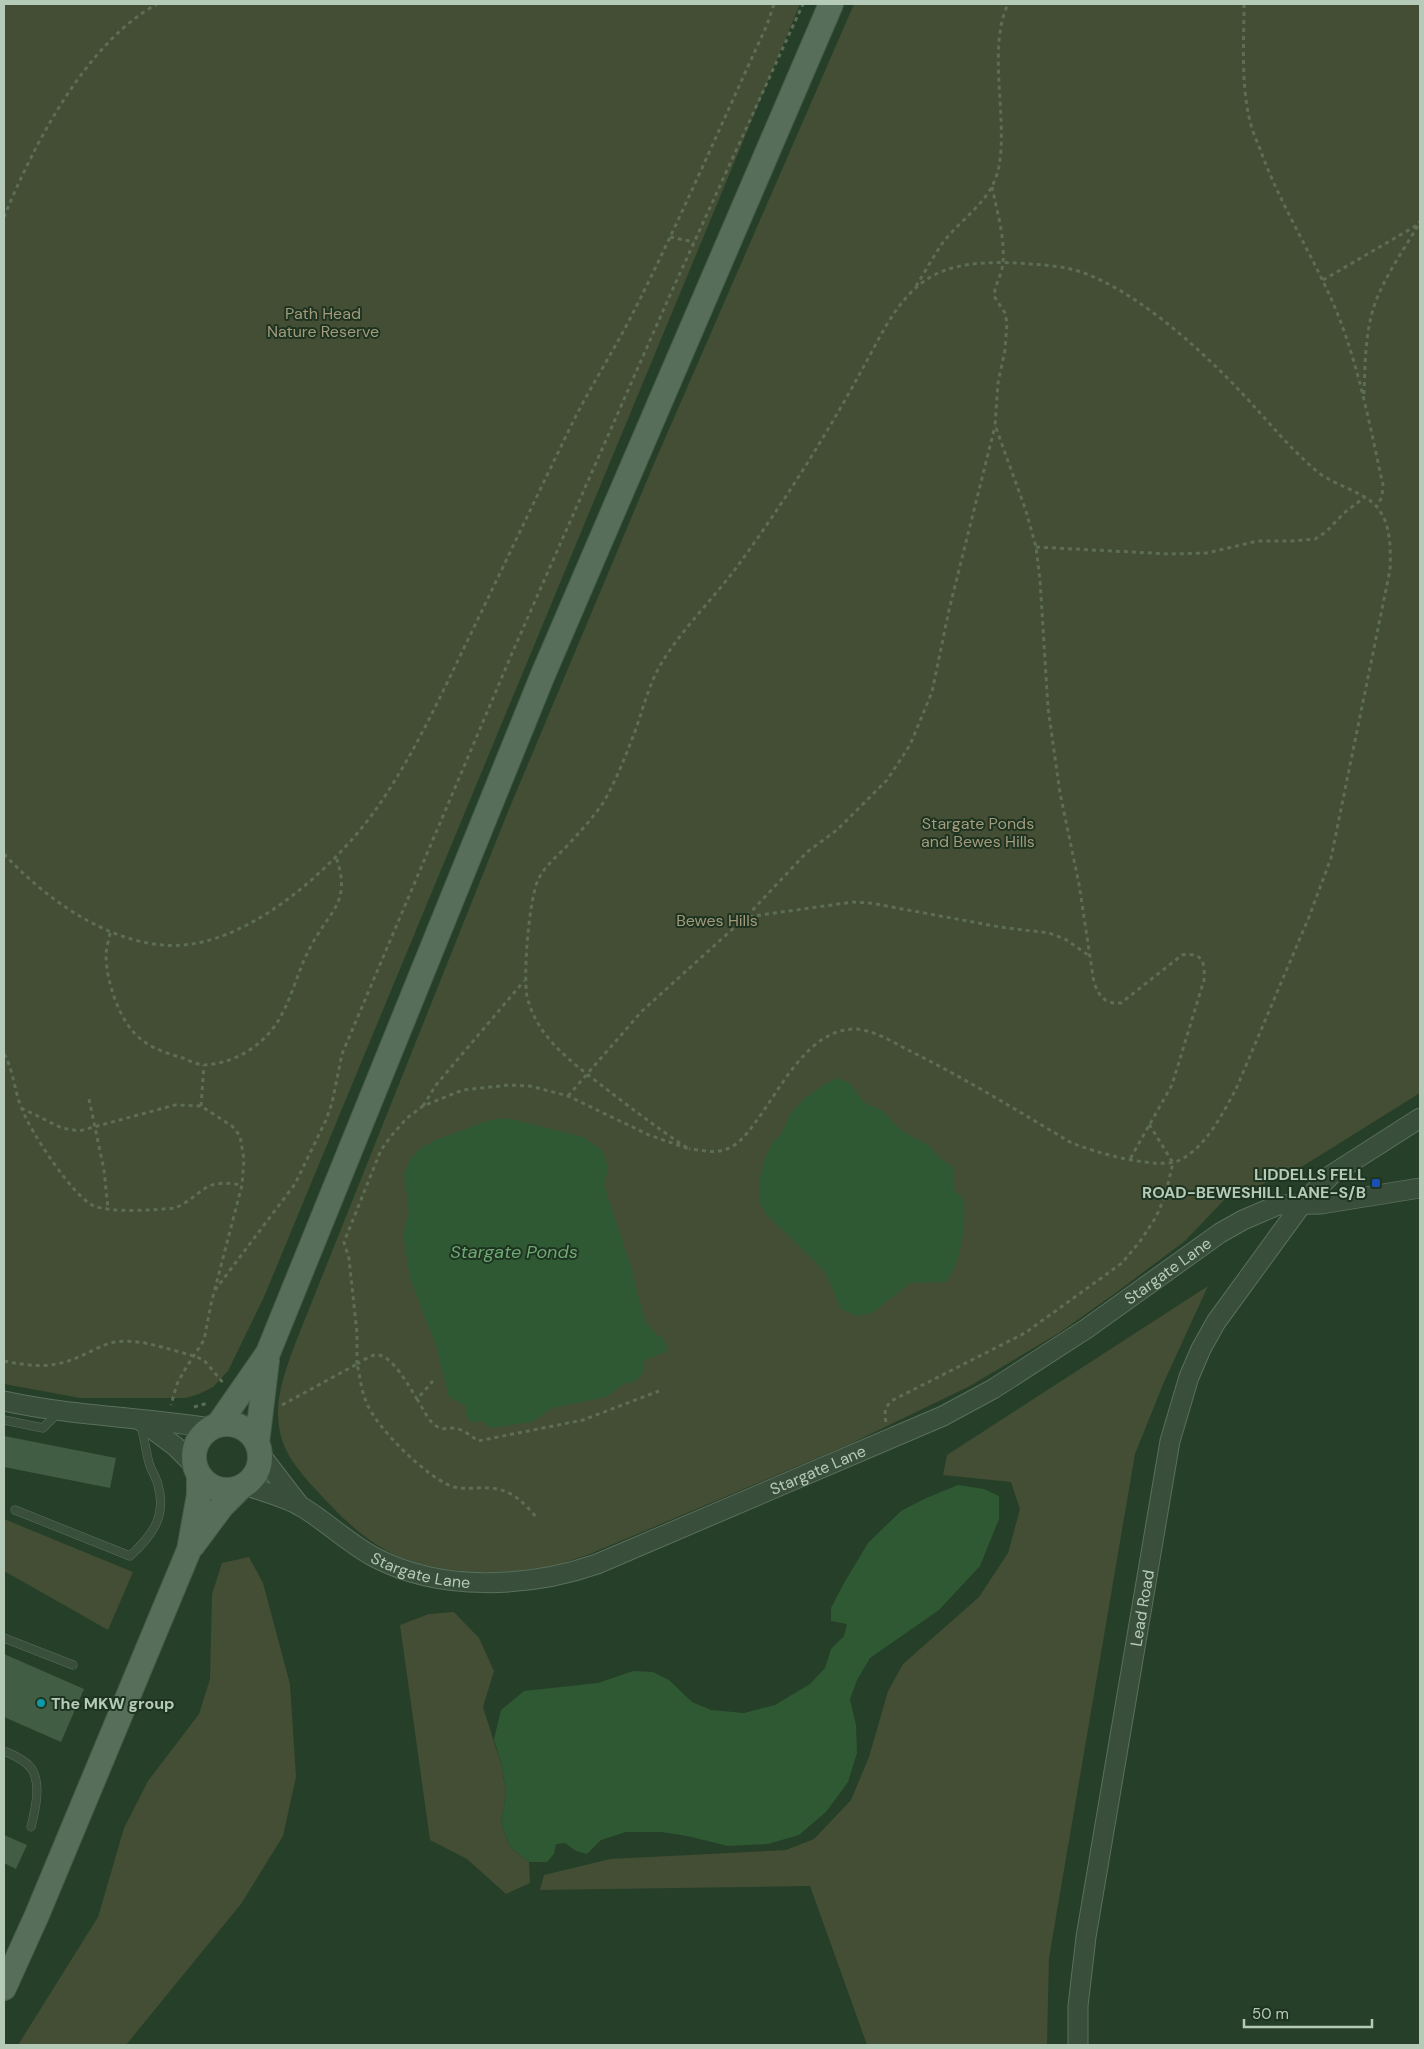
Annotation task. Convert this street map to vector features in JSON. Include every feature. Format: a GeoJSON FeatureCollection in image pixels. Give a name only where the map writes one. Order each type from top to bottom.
{"type":"FeatureCollection","features":[{"type":"Feature","properties":{"kind":"main road"},"geometry":{"type":"LineString","coordinates":[[189,1550],[222,1506],[257,1472],[261,1400],[268,1353],[538,686],[831,4]]}},
{"type":"Feature","properties":{"kind":"main road"},"geometry":{"type":"LineString","coordinates":[[4,1988],[37,1915],[189,1550],[199,1495],[194,1457],[198,1440],[214,1426],[268,1353]]}},
{"type":"Feature","properties":{"kind":"main road"},"geometry":{"type":"LineString","coordinates":[[214,1426],[228,1424],[244,1429],[251,1434],[259,1449]]}},
{"type":"Feature","properties":{"kind":"main road"},"geometry":{"type":"LineString","coordinates":[[197,1471],[205,1483],[213,1488],[230,1490],[242,1487]]}},
{"type":"Feature","properties":{"kind":"street","name":"Lead Road"},"geometry":{"type":"LineString","coordinates":[[1078,2045],[1078,2006],[1084,1953],[1170,1441],[1176,1416],[1192,1370],[1216,1322],[1302,1204],[1331,1175],[1420,1118]]}},
{"type":"Feature","properties":{"kind":"street","name":"Stargate Lane"},"geometry":{"type":"LineString","coordinates":[[242,1487],[301,1507],[353,1544],[398,1569],[426,1577],[455,1581],[495,1582],[539,1579],[570,1574],[943,1416],[994,1389],[1086,1329],[1191,1253],[1243,1220],[1268,1208],[1286,1204],[1340,1201],[1420,1188]]}},
{"type":"Feature","properties":{"kind":"street"},"geometry":{"type":"LineString","coordinates":[[4,1402],[59,1412],[214,1426]]}},
{"type":"Feature","properties":{"kind":"street"},"geometry":{"type":"LineString","coordinates":[[140,1420],[175,1446],[197,1471]]}},
{"type":"Feature","properties":{"kind":"street","name":"Stargate Lane"},"geometry":{"type":"LineString","coordinates":[[259,1449],[301,1507]]}},
{"type":"Feature","properties":{"kind":"lane"},"geometry":{"type":"LineString","coordinates":[[4,1420],[43,1428],[59,1412]]}},
{"type":"Feature","properties":{"kind":"lane"},"geometry":{"type":"LineString","coordinates":[[15,1510],[130,1556],[147,1540],[157,1524],[161,1506],[158,1485],[149,1464],[140,1420]]}},
{"type":"Feature","properties":{"kind":"lane"},"geometry":{"type":"LineString","coordinates":[[4,1638],[73,1666]]}},
{"type":"Feature","properties":{"kind":"lane"},"geometry":{"type":"LineString","coordinates":[[4,1751],[31,1768],[36,1780],[31,1827]]}},
{"type":"Feature","properties":{"kind":"path"},"geometry":{"type":"LineString","coordinates":[[4,217],[32,156],[64,102],[87,69],[121,29],[140,13],[157,4]]}},
{"type":"Feature","properties":{"kind":"path"},"geometry":{"type":"LineString","coordinates":[[4,854],[33,883],[72,910],[110,932],[132,940],[165,946],[196,943],[234,931],[272,910],[301,889],[336,857],[374,812],[409,756],[477,621],[570,427],[633,313],[670,237],[767,25],[774,4]]}},
{"type":"Feature","properties":{"kind":"path"},"geometry":{"type":"LineString","coordinates":[[215,1290],[292,1189],[326,1120],[332,1102],[338,1068],[346,1045],[509,660],[694,242],[803,4]]}},
{"type":"Feature","properties":{"kind":"path"},"geometry":{"type":"LineString","coordinates":[[689,1148],[657,1128],[557,1048],[535,1018],[528,1000],[525,981],[525,963],[534,893],[538,879],[586,827],[602,803],[623,760],[659,667],[671,648],[748,552],[831,427],[900,305],[915,287],[943,243],[981,204],[992,187],[999,167],[1001,147],[999,34],[1008,4]]}},
{"type":"Feature","properties":{"kind":"path"},"geometry":{"type":"LineString","coordinates":[[1244,4],[1243,80],[1249,118],[1269,173],[1323,280],[1340,320],[1363,398],[1383,485],[1382,497],[1377,506]]}},
{"type":"Feature","properties":{"kind":"path"},"geometry":{"type":"LineString","coordinates":[[568,1096],[642,1011],[746,917],[807,852],[837,830],[887,780],[910,745],[932,692],[948,610],[995,425],[998,383],[1005,350],[1007,322],[1005,313],[994,296],[994,286],[1001,276],[1004,247],[992,187]]}},
{"type":"Feature","properties":{"kind":"path"},"geometry":{"type":"LineString","coordinates":[[1323,280],[1419,222]]}},
{"type":"Feature","properties":{"kind":"path"},"geometry":{"type":"LineString","coordinates":[[1363,398],[1366,339],[1372,312],[1380,293],[1419,222]]}},
{"type":"Feature","properties":{"kind":"path"},"geometry":{"type":"LineString","coordinates":[[670,237],[694,242]]}},
{"type":"Feature","properties":{"kind":"path"},"geometry":{"type":"LineString","coordinates":[[538,1519],[521,1499],[498,1489],[457,1488],[446,1484],[429,1473],[374,1418],[366,1402],[357,1364],[357,1333],[348,1259],[344,1242],[381,1150],[407,1118],[423,1106],[463,1090],[509,1084],[530,1086],[568,1096],[649,1135],[689,1148],[710,1152],[725,1150],[738,1144],[764,1112],[799,1061],[814,1046],[828,1036],[842,1031],[857,1029],[875,1033],[942,1067],[1070,1142],[1089,1151],[1130,1159],[1173,1163],[1182,1160],[1201,1142],[1224,1112],[1236,1089],[1309,917],[1331,858],[1390,570],[1390,534],[1377,506],[1366,497],[1332,482],[1319,473],[1288,444],[1243,394],[1180,334],[1146,308],[1103,282],[1083,273],[1059,266],[1003,262],[975,263],[956,267],[938,273],[915,287]]}},
{"type":"Feature","properties":{"kind":"path"},"geometry":{"type":"LineString","coordinates":[[995,425],[1026,511],[1036,547],[1051,727],[1060,793],[1079,884],[1094,983],[1099,996],[1105,1001],[1121,1003],[1130,998],[1182,955],[1196,956],[1202,959],[1205,967],[1204,980],[1172,1085],[1130,1159]]}},
{"type":"Feature","properties":{"kind":"path"},"geometry":{"type":"LineString","coordinates":[[1036,547],[1170,554],[1207,553],[1258,541],[1292,541],[1315,538],[1326,532],[1344,513],[1366,497]]}},
{"type":"Feature","properties":{"kind":"path"},"geometry":{"type":"LineString","coordinates":[[110,932],[106,954],[108,974],[118,1006],[129,1028],[142,1040],[167,1054],[204,1065],[225,1061],[244,1054],[260,1042],[274,1029],[286,1008],[306,953],[337,906],[342,890],[342,872],[336,857]]}},
{"type":"Feature","properties":{"kind":"path"},"geometry":{"type":"LineString","coordinates":[[746,917],[853,902],[870,903],[1000,927],[1048,933],[1065,939],[1089,955]]}},
{"type":"Feature","properties":{"kind":"path"},"geometry":{"type":"LineString","coordinates":[[423,1106],[436,1085],[525,981]]}},
{"type":"Feature","properties":{"kind":"path"},"geometry":{"type":"LineString","coordinates":[[4,1054],[9,1063],[21,1108],[36,1138],[88,1203],[108,1209],[174,1208],[182,1205],[201,1189],[212,1184],[227,1182],[242,1185]]}},
{"type":"Feature","properties":{"kind":"path"},"geometry":{"type":"LineString","coordinates":[[201,1106],[204,1065]]}},
{"type":"Feature","properties":{"kind":"path"},"geometry":{"type":"LineString","coordinates":[[89,1099],[96,1128],[108,1209]]}},
{"type":"Feature","properties":{"kind":"path"},"geometry":{"type":"LineString","coordinates":[[21,1108],[62,1128],[79,1131],[96,1128],[175,1105],[201,1106],[232,1126],[240,1136],[244,1159],[242,1185],[204,1340],[178,1384],[171,1406]]}},
{"type":"Feature","properties":{"kind":"path"},"geometry":{"type":"LineString","coordinates":[[890,1440],[884,1414],[886,1407],[891,1401],[1025,1334],[1122,1263],[1141,1240],[1156,1217],[1165,1196],[1173,1163],[1149,1124]]}},
{"type":"Feature","properties":{"kind":"path"},"geometry":{"type":"LineString","coordinates":[[4,1360],[44,1367],[62,1364],[100,1346],[114,1342],[146,1344],[204,1360],[228,1388]]}},
{"type":"Feature","properties":{"kind":"path"},"geometry":{"type":"LineString","coordinates":[[279,1407],[374,1355],[381,1355],[388,1359],[431,1422],[437,1427],[444,1430],[455,1428],[478,1441],[583,1420],[659,1391]]}},
{"type":"Feature","properties":{"kind":"path"},"geometry":{"type":"LineString","coordinates":[[417,1399],[434,1381]]}},
{"type":"Feature","properties":{"kind":"green space","name":"Path Head Nature Reserve"},"geometry":{"type":"Polygon","coordinates":[[[4,4],[800,4],[264,1297],[228,1371],[213,1387],[186,1398],[80,1398],[4,1384],[4,4]]]}},
{"type":"Feature","properties":{"kind":"green space","name":"Stargate Ponds and Bewes Hills"},"geometry":{"type":"Polygon","coordinates":[[[854,4],[1420,4],[1420,1093],[1295,1171],[1225,1199],[1185,1241],[1059,1333],[970,1386],[850,1444],[590,1554],[550,1566],[489,1572],[445,1569],[425,1565],[387,1551],[368,1539],[333,1508],[296,1466],[285,1447],[279,1425],[278,1404],[284,1378],[295,1344],[507,814],[653,466],[854,4]]]}},
{"type":"Feature","properties":{"kind":"green space"},"geometry":{"type":"Polygon","coordinates":[[[1208,1286],[1164,1382],[1135,1454],[1049,1958],[1047,2045],[867,2045],[810,1886],[540,1890],[544,1875],[610,1859],[786,1850],[814,1839],[851,1800],[869,1757],[888,1691],[903,1664],[979,1597],[1008,1553],[1020,1509],[1011,1482],[943,1475],[947,1455],[1208,1286]]]}},
{"type":"Feature","properties":{"kind":"green space"},"geometry":{"type":"Polygon","coordinates":[[[4,1519],[133,1572],[108,1630],[4,1571],[4,1519]]]}},
{"type":"Feature","properties":{"kind":"green space"},"geometry":{"type":"Polygon","coordinates":[[[249,1557],[263,1583],[290,1684],[296,1777],[283,1836],[241,1904],[126,2045],[18,2045],[98,1917],[124,1828],[148,1781],[199,1714],[210,1679],[212,1594],[222,1563],[249,1557]]]}},
{"type":"Feature","properties":{"kind":"green space"},"geometry":{"type":"Polygon","coordinates":[[[454,1612],[479,1638],[494,1671],[483,1707],[502,1767],[506,1794],[501,1823],[510,1847],[529,1862],[530,1883],[506,1894],[467,1859],[430,1840],[400,1625],[429,1614],[454,1612]]]}},
{"type":"Feature","properties":{"kind":"water"},"geometry":{"type":"Polygon","coordinates":[[[837,1078],[850,1083],[863,1102],[883,1111],[896,1126],[928,1145],[941,1159],[954,1168],[954,1190],[964,1200],[962,1242],[952,1273],[946,1282],[910,1283],[872,1313],[857,1316],[841,1309],[825,1272],[767,1215],[759,1201],[759,1180],[766,1156],[772,1143],[781,1134],[790,1114],[805,1098],[837,1078]]]}},
{"type":"Feature","properties":{"kind":"water","name":"Stargate Ponds"},"geometry":{"type":"Polygon","coordinates":[[[507,1118],[583,1137],[601,1149],[608,1170],[604,1185],[630,1264],[645,1320],[655,1334],[663,1338],[668,1350],[643,1362],[643,1373],[635,1382],[625,1383],[606,1397],[552,1408],[532,1422],[489,1428],[483,1421],[471,1422],[465,1414],[466,1406],[449,1397],[436,1346],[410,1278],[403,1235],[409,1212],[404,1174],[410,1160],[419,1149],[436,1140],[490,1120],[507,1118]]]}},
{"type":"Feature","properties":{"kind":"water"},"geometry":{"type":"Polygon","coordinates":[[[958,1485],[984,1489],[999,1496],[999,1519],[980,1566],[939,1610],[870,1658],[857,1680],[850,1699],[856,1725],[857,1753],[848,1782],[826,1812],[799,1835],[768,1844],[728,1846],[661,1832],[626,1832],[601,1840],[587,1854],[576,1851],[565,1843],[556,1844],[554,1854],[547,1862],[529,1862],[510,1847],[501,1823],[506,1794],[502,1767],[494,1739],[501,1710],[524,1691],[598,1683],[633,1671],[653,1672],[669,1680],[692,1702],[711,1710],[744,1713],[775,1705],[810,1684],[825,1668],[831,1649],[844,1636],[847,1624],[831,1621],[831,1608],[868,1543],[901,1511],[958,1485]]]}},
{"type":"Feature","properties":{"kind":"building"},"geometry":{"type":"Polygon","coordinates":[[[4,1436],[116,1458],[110,1488],[4,1467],[4,1436]]]}},
{"type":"Feature","properties":{"kind":"building","name":"The MKW group"},"geometry":{"type":"Polygon","coordinates":[[[4,1654],[84,1689],[61,1742],[4,1717],[4,1654]]]}},
{"type":"Feature","properties":{"kind":"building"},"geometry":{"type":"Polygon","coordinates":[[[4,1835],[27,1845],[16,1869],[4,1863],[4,1835]]]}},
{"type":"Feature","properties":{"kind":"place","name":"LIDDELLS FELL ROAD-BEWESHILL LANE-S/B"},"geometry":{"type":"Point","coordinates":[1376,1183]}},
{"type":"Feature","properties":{"kind":"place","name":"The MKW group"},"geometry":{"type":"Point","coordinates":[41,1703]}},
{"type":"Feature","properties":{"kind":"park label","name":"Bewes Hills"},"geometry":{"type":"Point","coordinates":[717,920]}}]}
